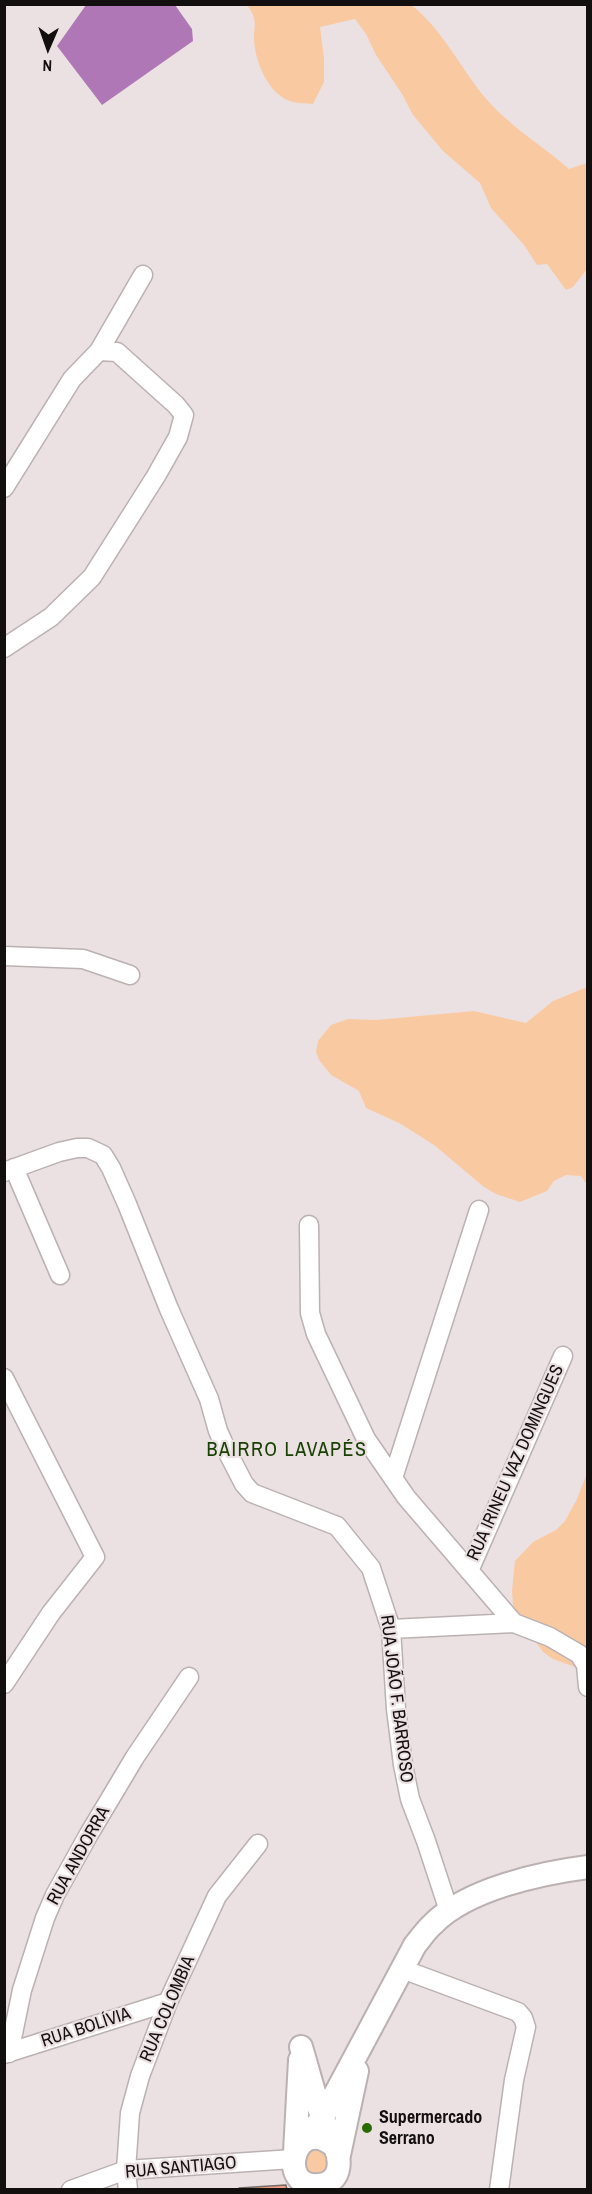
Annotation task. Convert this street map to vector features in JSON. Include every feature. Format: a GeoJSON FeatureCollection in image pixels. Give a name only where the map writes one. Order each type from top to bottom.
{"type":"FeatureCollection","features":[{"type":"Feature","properties":{"kind":"main road"},"geometry":{"type":"LineString","coordinates":[[315,2169],[323,2117],[415,1945],[434,1923],[449,1911],[502,1886],[545,1873],[588,1867]]}},
{"type":"Feature","properties":{"kind":"main road"},"geometry":{"type":"LineString","coordinates":[[315,2169],[352,2086],[366,2039]]}},
{"type":"Feature","properties":{"kind":"main road"},"geometry":{"type":"LineString","coordinates":[[301,2047],[323,2117],[315,2169],[301,2047]]}},
{"type":"Feature","properties":{"kind":"street"},"geometry":{"type":"LineString","coordinates":[[4,488],[72,379],[99,351],[143,276]]}},
{"type":"Feature","properties":{"kind":"street"},"geometry":{"type":"LineString","coordinates":[[4,648],[51,617],[92,577],[178,437],[184,415],[176,405],[117,352],[99,351]]}},
{"type":"Feature","properties":{"kind":"street"},"geometry":{"type":"LineString","coordinates":[[4,956],[83,960],[130,975]]}},
{"type":"Feature","properties":{"kind":"street","name":"RUA JOÃO F. BARROSO"},"geometry":{"type":"LineString","coordinates":[[9,1170],[77,1148],[95,1150],[103,1155],[127,1204],[169,1310],[209,1400],[218,1431],[244,1484],[252,1493],[337,1526],[371,1568],[391,1629],[396,1710],[407,1788],[449,1911]]}},
{"type":"Feature","properties":{"kind":"street"},"geometry":{"type":"LineString","coordinates":[[9,1170],[60,1275]]}},
{"type":"Feature","properties":{"kind":"street"},"geometry":{"type":"LineString","coordinates":[[393,1478],[479,1210]]}},
{"type":"Feature","properties":{"kind":"street"},"geometry":{"type":"LineString","coordinates":[[309,1225],[310,1313],[316,1334],[366,1439],[406,1497],[514,1623]]}},
{"type":"Feature","properties":{"kind":"street","name":"RUA IRINEU VAZ DOMINGUES"},"geometry":{"type":"LineString","coordinates":[[469,1571],[563,1356]]}},
{"type":"Feature","properties":{"kind":"street"},"geometry":{"type":"LineString","coordinates":[[4,1378],[96,1557],[51,1613],[4,1684]]}},
{"type":"Feature","properties":{"kind":"street"},"geometry":{"type":"LineString","coordinates":[[391,1629],[514,1623],[550,1637],[579,1654],[586,1665],[588,1687]]}},
{"type":"Feature","properties":{"kind":"street","name":"RUA ANDORRA"},"geometry":{"type":"LineString","coordinates":[[7,2054],[22,1990],[45,1918],[55,1895],[130,1766],[189,1677]]}},
{"type":"Feature","properties":{"kind":"street","name":"RUA COLOMBIA"},"geometry":{"type":"LineString","coordinates":[[128,2190],[126,2170],[130,2113],[140,2076],[168,2002],[217,1896],[258,1844]]}},
{"type":"Feature","properties":{"kind":"street"},"geometry":{"type":"LineString","coordinates":[[402,1969],[518,2012],[524,2018],[526,2026],[514,2080],[499,2190]]}},
{"type":"Feature","properties":{"kind":"street","name":"RUA BOLÍVIA"},"geometry":{"type":"LineString","coordinates":[[7,2054],[168,2002]]}},
{"type":"Feature","properties":{"kind":"street","name":"RUA SANTIAGO"},"geometry":{"type":"LineString","coordinates":[[71,2190],[126,2170],[315,2169]]}},
{"type":"Feature","properties":{"kind":"shaded area"},"geometry":{"type":"Polygon","coordinates":[[[410,4],[433,26],[478,89],[507,119],[569,169],[587,163],[587,269],[573,287],[566,290],[547,264],[537,265],[524,245],[491,208],[480,183],[443,151],[413,115],[355,19],[320,27],[324,82],[313,104],[299,103],[282,97],[264,76],[255,48],[254,18],[247,5],[410,4]]]}},
{"type":"Feature","properties":{"kind":"shaded area"},"geometry":{"type":"Polygon","coordinates":[[[86,5],[175,5],[192,29],[193,41],[102,105],[57,46],[86,5]]]}},
{"type":"Feature","properties":{"kind":"shaded area"},"geometry":{"type":"Polygon","coordinates":[[[587,987],[587,1185],[581,1176],[566,1175],[554,1181],[547,1191],[520,1202],[496,1194],[484,1187],[434,1145],[399,1123],[366,1108],[359,1091],[331,1075],[319,1060],[316,1052],[318,1041],[331,1025],[348,1019],[376,1020],[474,1011],[526,1023],[553,1001],[587,987]]]}},
{"type":"Feature","properties":{"kind":"shaded area"},"geometry":{"type":"Polygon","coordinates":[[[587,1473],[587,1674],[543,1652],[513,1605],[512,1590],[515,1561],[533,1542],[556,1530],[565,1521],[587,1473]]]}},
{"type":"Feature","properties":{"kind":"shaded area"},"geometry":{"type":"Polygon","coordinates":[[[319,2142],[336,2166],[311,2180],[297,2158],[319,2142]]]}},
{"type":"Feature","properties":{"kind":"building"},"geometry":{"type":"Polygon","coordinates":[[[286,2185],[287,2190],[239,2190],[239,2188],[286,2185]]]}},
{"type":"Feature","properties":{"kind":"place","name":"Supermercado Serrano"},"geometry":{"type":"Point","coordinates":[367,2128]}},
{"type":"Feature","properties":{"kind":"district","name":"BAIRRO LAVAPÉS"},"geometry":{"type":"Point","coordinates":[287,1451]}}]}
